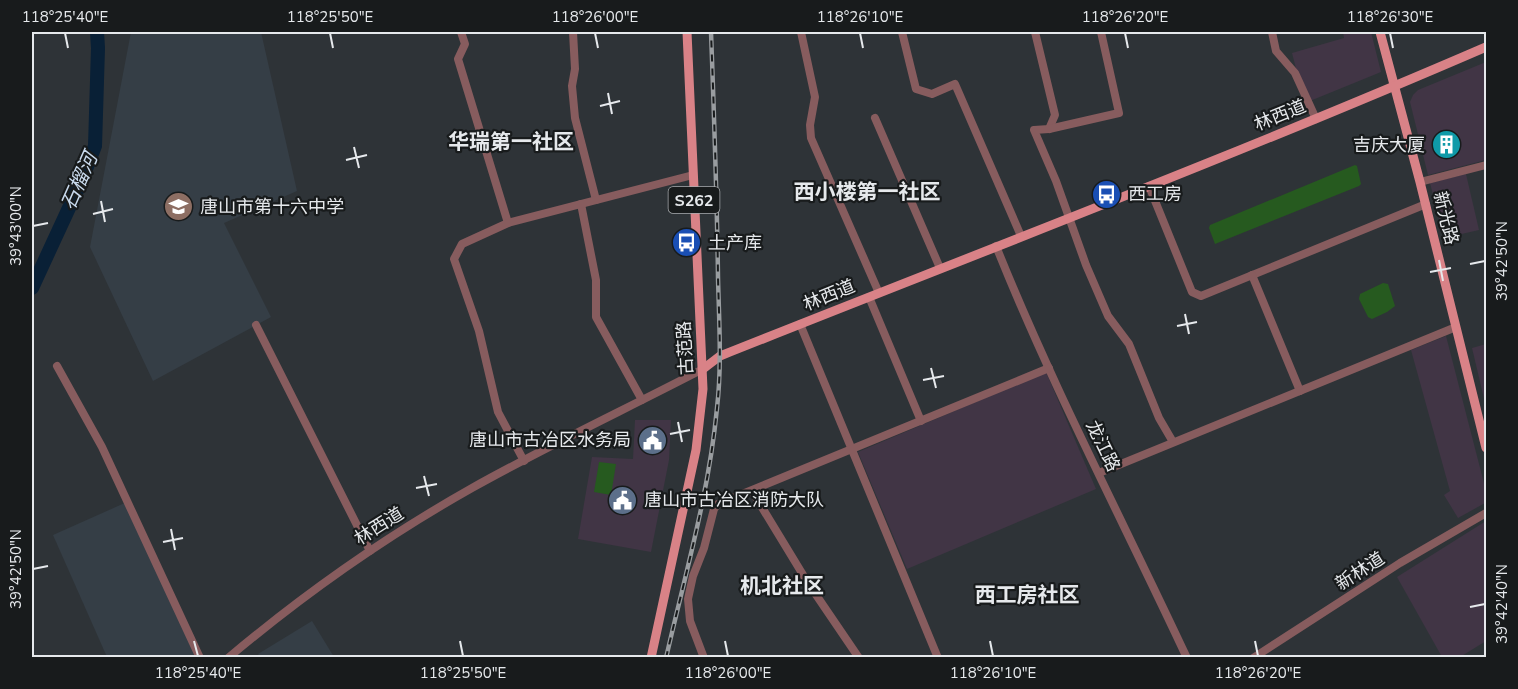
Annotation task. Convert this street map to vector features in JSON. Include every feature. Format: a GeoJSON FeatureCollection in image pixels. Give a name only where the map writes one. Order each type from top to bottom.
{"type":"FeatureCollection","features":[{"type":"Feature","properties":{"kind":"main road","name":"古范路"},"geometry":{"type":"LineString","coordinates":[[651,657],[696,450],[703,389],[687,32]]}},
{"type":"Feature","properties":{"kind":"main road","name":"新光路"},"geometry":{"type":"LineString","coordinates":[[1380,32],[1426,204],[1486,448]]}},
{"type":"Feature","properties":{"kind":"main road","name":"林西道"},"geometry":{"type":"LineString","coordinates":[[703,369],[720,356],[1316,119],[1486,47]]}},
{"type":"Feature","properties":{"kind":"street"},"geometry":{"type":"LineString","coordinates":[[461,32],[465,45],[459,59],[508,223]]}},
{"type":"Feature","properties":{"kind":"street"},"geometry":{"type":"LineString","coordinates":[[573,32],[575,69],[572,86],[575,118],[596,200]]}},
{"type":"Feature","properties":{"kind":"street"},"geometry":{"type":"LineString","coordinates":[[801,32],[815,97],[810,125],[811,138],[879,293]]}},
{"type":"Feature","properties":{"kind":"street"},"geometry":{"type":"LineString","coordinates":[[903,32],[916,89],[932,94],[955,84],[1021,236]]}},
{"type":"Feature","properties":{"kind":"street"},"geometry":{"type":"LineString","coordinates":[[1035,32],[1055,115],[1049,129]]}},
{"type":"Feature","properties":{"kind":"street"},"geometry":{"type":"LineString","coordinates":[[1101,32],[1119,113],[1049,129],[1034,130],[1108,316],[1129,344],[1159,418],[1173,442]]}},
{"type":"Feature","properties":{"kind":"street"},"geometry":{"type":"LineString","coordinates":[[1272,32],[1276,51],[1295,73],[1316,119]]}},
{"type":"Feature","properties":{"kind":"street"},"geometry":{"type":"LineString","coordinates":[[875,118],[940,268]]}},
{"type":"Feature","properties":{"kind":"street"},"geometry":{"type":"LineString","coordinates":[[1420,182],[1486,165]]}},
{"type":"Feature","properties":{"kind":"street"},"geometry":{"type":"LineString","coordinates":[[524,461],[498,412],[479,331],[454,259],[462,244],[508,223],[693,175]]}},
{"type":"Feature","properties":{"kind":"street"},"geometry":{"type":"LineString","coordinates":[[1149,186],[1192,292],[1201,296],[1426,204]]}},
{"type":"Feature","properties":{"kind":"street"},"geometry":{"type":"LineString","coordinates":[[581,204],[597,280],[596,317],[642,400]]}},
{"type":"Feature","properties":{"kind":"street","name":"龙江路"},"geometry":{"type":"LineString","coordinates":[[996,246],[1049,368],[1187,657]]}},
{"type":"Feature","properties":{"kind":"street"},"geometry":{"type":"LineString","coordinates":[[1252,275],[1300,391]]}},
{"type":"Feature","properties":{"kind":"street"},"geometry":{"type":"LineString","coordinates":[[869,297],[921,421]]}},
{"type":"Feature","properties":{"kind":"street"},"geometry":{"type":"LineString","coordinates":[[800,324],[938,657]]}},
{"type":"Feature","properties":{"kind":"street"},"geometry":{"type":"LineString","coordinates":[[256,325],[370,551]]}},
{"type":"Feature","properties":{"kind":"street"},"geometry":{"type":"LineString","coordinates":[[1099,473],[1456,327]]}},
{"type":"Feature","properties":{"kind":"street"},"geometry":{"type":"LineString","coordinates":[[57,366],[102,447],[200,657]]}},
{"type":"Feature","properties":{"kind":"street"},"geometry":{"type":"LineString","coordinates":[[704,657],[688,610],[693,576],[704,548],[714,509],[718,504],[1049,368]]}},
{"type":"Feature","properties":{"kind":"street","name":"林西道"},"geometry":{"type":"LineString","coordinates":[[228,657],[286,609],[370,551],[472,488],[703,369]]}},
{"type":"Feature","properties":{"kind":"street"},"geometry":{"type":"LineString","coordinates":[[752,491],[808,583],[859,657]]}},
{"type":"Feature","properties":{"kind":"street","name":"新林道"},"geometry":{"type":"LineString","coordinates":[[1252,657],[1400,563],[1486,513]]}},
{"type":"Feature","properties":{"kind":"shaded area","name":"唐山市第十六中学"},"geometry":{"type":"Polygon","coordinates":[[[131,32],[261,32],[297,191],[224,223],[271,317],[153,381],[90,247],[131,32]]]}},
{"type":"Feature","properties":{"kind":"shaded area"},"geometry":{"type":"Polygon","coordinates":[[[1343,32],[1371,32],[1381,72],[1305,103],[1292,53],[1344,38],[1343,32]]]}},
{"type":"Feature","properties":{"kind":"shaded area"},"geometry":{"type":"Polygon","coordinates":[[[1486,62],[1486,160],[1428,175],[1410,102],[1413,95],[1418,90],[1486,62]]]}},
{"type":"Feature","properties":{"kind":"shaded area"},"geometry":{"type":"Polygon","coordinates":[[[1466,174],[1479,230],[1444,238],[1430,183],[1466,174]]]}},
{"type":"Feature","properties":{"kind":"shaded area"},"geometry":{"type":"Polygon","coordinates":[[[1446,336],[1486,491],[1485,503],[1458,518],[1444,495],[1450,491],[1411,350],[1446,336]]]}},
{"type":"Feature","properties":{"kind":"shaded area"},"geometry":{"type":"Polygon","coordinates":[[[1486,344],[1486,407],[1472,348],[1486,344]]]}},
{"type":"Feature","properties":{"kind":"shaded area"},"geometry":{"type":"Polygon","coordinates":[[[1046,372],[1096,489],[907,569],[858,452],[1046,372]]]}},
{"type":"Feature","properties":{"kind":"shaded area","name":"唐山市古冶区消防大队"},"geometry":{"type":"Polygon","coordinates":[[[635,420],[671,420],[669,460],[651,552],[578,539],[592,457],[633,459],[635,420]]]}},
{"type":"Feature","properties":{"kind":"shaded area"},"geometry":{"type":"Polygon","coordinates":[[[127,502],[196,657],[107,657],[53,535],[127,502]]]}},
{"type":"Feature","properties":{"kind":"shaded area"},"geometry":{"type":"Polygon","coordinates":[[[1486,521],[1486,641],[1460,657],[1442,657],[1397,577],[1486,521]]]}},
{"type":"Feature","properties":{"kind":"shaded area"},"geometry":{"type":"Polygon","coordinates":[[[312,621],[334,657],[260,657],[258,654],[312,621]]]}},
{"type":"Feature","properties":{"kind":"green space"},"geometry":{"type":"Polygon","coordinates":[[[1355,165],[1361,184],[1359,186],[1215,244],[1210,225],[1355,165]]]}},
{"type":"Feature","properties":{"kind":"green space"},"geometry":{"type":"Polygon","coordinates":[[[1383,283],[1388,284],[1395,306],[1372,319],[1368,317],[1359,299],[1360,294],[1383,283]]]}},
{"type":"Feature","properties":{"kind":"green space"},"geometry":{"type":"Polygon","coordinates":[[[599,462],[616,464],[611,495],[594,492],[599,462]]]}},
{"type":"Feature","properties":{"kind":"waterway","name":"石榴河"},"geometry":{"type":"LineString","coordinates":[[32,288],[81,182],[95,146],[97,32]]}},
{"type":"Feature","properties":{"kind":"railway"},"geometry":{"type":"LineString","coordinates":[[666,658],[702,503],[719,392],[711,32]]}},
{"type":"Feature","properties":{"kind":"place","name":"吉庆大厦"},"geometry":{"type":"Point","coordinates":[1446,145]}},
{"type":"Feature","properties":{"kind":"place","name":"西工房"},"geometry":{"type":"Point","coordinates":[1107,194]}},
{"type":"Feature","properties":{"kind":"place","name":"唐山市第十六中学"},"geometry":{"type":"Point","coordinates":[179,207]}},
{"type":"Feature","properties":{"kind":"place","name":"土产库"},"geometry":{"type":"Point","coordinates":[687,243]}},
{"type":"Feature","properties":{"kind":"place","name":"唐山市古冶区水务局"},"geometry":{"type":"Point","coordinates":[652,440]}},
{"type":"Feature","properties":{"kind":"place","name":"唐山市古冶区消防大队"},"geometry":{"type":"Point","coordinates":[623,500]}},
{"type":"Feature","properties":{"kind":"district","name":"华瑞第一社区"},"geometry":{"type":"Point","coordinates":[511,142]}},
{"type":"Feature","properties":{"kind":"district","name":"西小楼第一社区"},"geometry":{"type":"Point","coordinates":[867,192]}},
{"type":"Feature","properties":{"kind":"district","name":"机北社区"},"geometry":{"type":"Point","coordinates":[782,586]}},
{"type":"Feature","properties":{"kind":"district","name":"西工房社区"},"geometry":{"type":"Point","coordinates":[1027,595]}}]}
